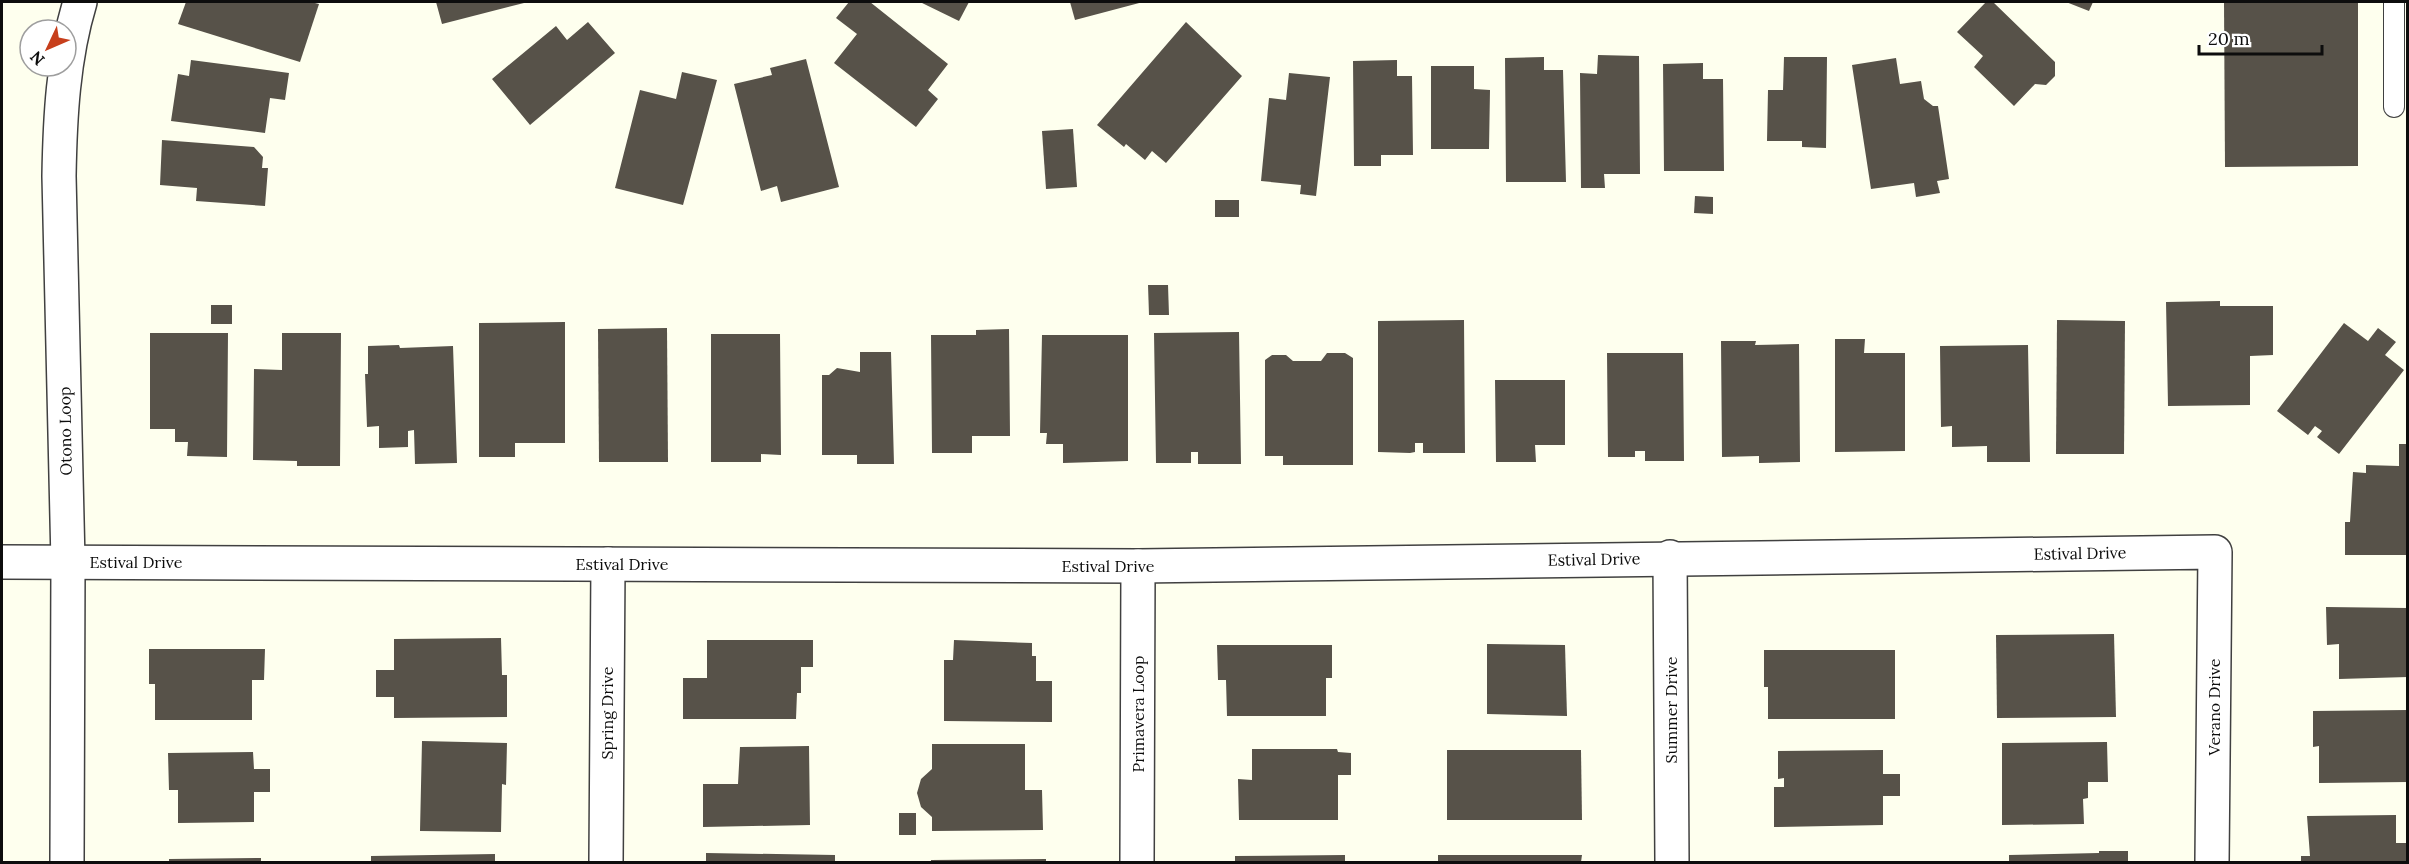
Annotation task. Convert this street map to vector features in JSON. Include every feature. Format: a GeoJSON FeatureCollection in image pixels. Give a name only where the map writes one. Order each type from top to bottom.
{"type":"FeatureCollection","features":[{"type":"Feature","properties":{"kind":"street","name":"Otono Loop"},"geometry":{"type":"LineString","coordinates":[[67,862],[68,562],[60,125],[73,26],[80,2]]}},
{"type":"Feature","properties":{"kind":"street","name":"Estival Drive"},"geometry":{"type":"LineString","coordinates":[[2,562],[1138,566],[1670,557],[2215,552]]}},
{"type":"Feature","properties":{"kind":"street","name":"Verano Drive"},"geometry":{"type":"LineString","coordinates":[[2212,862],[2215,552]]}},
{"type":"Feature","properties":{"kind":"street","name":"Summer Drive"},"geometry":{"type":"LineString","coordinates":[[1670,557],[1672,862]]}},
{"type":"Feature","properties":{"kind":"street","name":"Spring Drive"},"geometry":{"type":"LineString","coordinates":[[606,862],[608,564]]}},
{"type":"Feature","properties":{"kind":"street","name":"Primavera Loop"},"geometry":{"type":"LineString","coordinates":[[1137,862],[1138,566]]}},
{"type":"Feature","properties":{"kind":"lane"},"geometry":{"type":"LineString","coordinates":[[2394,2],[2394,107]]}},
{"type":"Feature","properties":{"kind":"building"},"geometry":{"type":"Polygon","coordinates":[[[186,2],[311,2],[319,4],[300,62],[178,24],[186,2]]]}},
{"type":"Feature","properties":{"kind":"building"},"geometry":{"type":"Polygon","coordinates":[[[436,2],[528,2],[442,24],[436,2]]]}},
{"type":"Feature","properties":{"kind":"building"},"geometry":{"type":"Polygon","coordinates":[[[849,2],[870,2],[948,64],[928,90],[938,99],[916,127],[834,63],[857,34],[836,18],[849,2]]]}},
{"type":"Feature","properties":{"kind":"building"},"geometry":{"type":"Polygon","coordinates":[[[920,2],[969,2],[959,21],[920,2]]]}},
{"type":"Feature","properties":{"kind":"building"},"geometry":{"type":"Polygon","coordinates":[[[1070,2],[1143,2],[1075,20],[1070,2]]]}},
{"type":"Feature","properties":{"kind":"building"},"geometry":{"type":"Polygon","coordinates":[[[1986,2],[1993,2],[2055,62],[2055,76],[2046,85],[2035,84],[2014,106],[1974,67],[1983,56],[1957,32],[1986,2]]]}},
{"type":"Feature","properties":{"kind":"building"},"geometry":{"type":"Polygon","coordinates":[[[2066,2],[2093,2],[2089,11],[2066,2]]]}},
{"type":"Feature","properties":{"kind":"building"},"geometry":{"type":"Polygon","coordinates":[[[2224,2],[2358,2],[2358,166],[2225,167],[2224,2]]]}},
{"type":"Feature","properties":{"kind":"building"},"geometry":{"type":"Polygon","coordinates":[[[588,22],[615,53],[530,125],[492,79],[556,26],[567,40],[588,22]]]}},
{"type":"Feature","properties":{"kind":"building"},"geometry":{"type":"Polygon","coordinates":[[[1186,22],[1242,76],[1166,163],[1152,151],[1145,160],[1126,144],[1124,147],[1097,125],[1186,22]]]}},
{"type":"Feature","properties":{"kind":"building"},"geometry":{"type":"Polygon","coordinates":[[[1598,55],[1639,56],[1640,174],[1604,174],[1605,188],[1581,188],[1580,73],[1597,74],[1598,55]]]}},
{"type":"Feature","properties":{"kind":"building"},"geometry":{"type":"Polygon","coordinates":[[[1544,57],[1544,70],[1563,70],[1566,182],[1506,182],[1505,58],[1544,57]]]}},
{"type":"Feature","properties":{"kind":"building"},"geometry":{"type":"Polygon","coordinates":[[[1784,57],[1827,57],[1826,148],[1802,147],[1802,141],[1767,141],[1768,90],[1783,90],[1784,57]]]}},
{"type":"Feature","properties":{"kind":"building"},"geometry":{"type":"Polygon","coordinates":[[[1896,58],[1900,84],[1921,81],[1924,99],[1933,106],[1938,106],[1949,179],[1937,181],[1940,193],[1916,197],[1914,183],[1871,189],[1852,65],[1896,58]]]}},
{"type":"Feature","properties":{"kind":"building"},"geometry":{"type":"Polygon","coordinates":[[[806,59],[839,187],[781,202],[777,186],[761,191],[734,84],[772,75],[770,68],[806,59]]]}},
{"type":"Feature","properties":{"kind":"building"},"geometry":{"type":"Polygon","coordinates":[[[191,60],[289,73],[285,100],[270,98],[265,133],[171,121],[178,74],[189,76],[191,60]]]}},
{"type":"Feature","properties":{"kind":"building"},"geometry":{"type":"Polygon","coordinates":[[[1397,60],[1397,76],[1412,76],[1413,155],[1381,155],[1381,166],[1354,166],[1353,61],[1397,60]]]}},
{"type":"Feature","properties":{"kind":"building"},"geometry":{"type":"Polygon","coordinates":[[[1703,63],[1703,79],[1723,79],[1724,171],[1664,171],[1663,64],[1703,63]]]}},
{"type":"Feature","properties":{"kind":"building"},"geometry":{"type":"Polygon","coordinates":[[[1431,66],[1474,66],[1474,89],[1490,90],[1489,149],[1431,149],[1431,66]]]}},
{"type":"Feature","properties":{"kind":"building"},"geometry":{"type":"Polygon","coordinates":[[[682,72],[717,80],[683,205],[615,188],[640,90],[676,99],[682,72]]]}},
{"type":"Feature","properties":{"kind":"building"},"geometry":{"type":"Polygon","coordinates":[[[1289,73],[1330,77],[1316,196],[1300,194],[1301,185],[1261,181],[1269,98],[1286,100],[1289,73]]]}},
{"type":"Feature","properties":{"kind":"building"},"geometry":{"type":"Polygon","coordinates":[[[1073,129],[1077,187],[1046,189],[1042,131],[1073,129]]]}},
{"type":"Feature","properties":{"kind":"building"},"geometry":{"type":"Polygon","coordinates":[[[162,140],[254,147],[263,157],[262,168],[268,168],[265,206],[196,201],[197,188],[160,185],[162,140]]]}},
{"type":"Feature","properties":{"kind":"building"},"geometry":{"type":"Polygon","coordinates":[[[1695,196],[1713,197],[1713,214],[1694,213],[1695,196]]]}},
{"type":"Feature","properties":{"kind":"building"},"geometry":{"type":"Polygon","coordinates":[[[1215,200],[1239,200],[1239,217],[1215,217],[1215,200]]]}},
{"type":"Feature","properties":{"kind":"building"},"geometry":{"type":"Polygon","coordinates":[[[1148,285],[1168,285],[1169,315],[1149,315],[1148,285]]]}},
{"type":"Feature","properties":{"kind":"building"},"geometry":{"type":"Polygon","coordinates":[[[2220,301],[2220,306],[2273,306],[2273,355],[2250,356],[2250,405],[2168,406],[2166,302],[2220,301]]]}},
{"type":"Feature","properties":{"kind":"building"},"geometry":{"type":"Polygon","coordinates":[[[211,305],[232,305],[232,324],[211,324],[211,305]]]}},
{"type":"Feature","properties":{"kind":"building"},"geometry":{"type":"Polygon","coordinates":[[[1464,320],[1465,453],[1423,453],[1423,443],[1415,443],[1415,452],[1410,453],[1378,452],[1378,321],[1464,320]]]}},
{"type":"Feature","properties":{"kind":"building"},"geometry":{"type":"Polygon","coordinates":[[[2057,320],[2125,321],[2124,454],[2056,454],[2057,320]]]}},
{"type":"Feature","properties":{"kind":"building"},"geometry":{"type":"Polygon","coordinates":[[[565,322],[565,443],[515,443],[515,457],[479,457],[479,323],[565,322]]]}},
{"type":"Feature","properties":{"kind":"building"},"geometry":{"type":"Polygon","coordinates":[[[2344,323],[2368,341],[2378,328],[2396,342],[2385,355],[2404,370],[2339,454],[2317,437],[2322,431],[2315,426],[2308,435],[2277,411],[2344,323]]]}},
{"type":"Feature","properties":{"kind":"building"},"geometry":{"type":"Polygon","coordinates":[[[667,328],[668,462],[599,462],[598,329],[667,328]]]}},
{"type":"Feature","properties":{"kind":"building"},"geometry":{"type":"Polygon","coordinates":[[[1009,329],[1010,436],[972,436],[972,453],[932,453],[931,335],[976,335],[976,330],[1009,329]]]}},
{"type":"Feature","properties":{"kind":"building"},"geometry":{"type":"Polygon","coordinates":[[[1239,332],[1241,464],[1198,464],[1198,452],[1191,452],[1191,463],[1156,463],[1154,333],[1239,332]]]}},
{"type":"Feature","properties":{"kind":"building"},"geometry":{"type":"Polygon","coordinates":[[[150,333],[228,333],[227,457],[187,456],[188,442],[175,442],[175,429],[150,429],[150,333]]]}},
{"type":"Feature","properties":{"kind":"building"},"geometry":{"type":"Polygon","coordinates":[[[282,333],[341,333],[340,466],[297,466],[297,461],[253,460],[254,369],[282,370],[282,333]]]}},
{"type":"Feature","properties":{"kind":"building"},"geometry":{"type":"Polygon","coordinates":[[[711,334],[780,334],[781,455],[761,454],[761,462],[711,462],[711,334]]]}},
{"type":"Feature","properties":{"kind":"building"},"geometry":{"type":"Polygon","coordinates":[[[1042,335],[1128,335],[1128,461],[1063,463],[1063,444],[1046,444],[1047,433],[1040,433],[1042,335]]]}},
{"type":"Feature","properties":{"kind":"building"},"geometry":{"type":"Polygon","coordinates":[[[1835,339],[1865,339],[1864,353],[1905,353],[1905,451],[1835,452],[1835,339]]]}},
{"type":"Feature","properties":{"kind":"building"},"geometry":{"type":"Polygon","coordinates":[[[1721,341],[1756,341],[1755,345],[1799,344],[1800,462],[1759,463],[1759,456],[1722,457],[1721,341]]]}},
{"type":"Feature","properties":{"kind":"building"},"geometry":{"type":"Polygon","coordinates":[[[399,345],[400,348],[453,346],[457,463],[415,464],[414,430],[408,431],[408,447],[379,448],[379,426],[367,427],[365,374],[368,374],[368,346],[399,345]]]}},
{"type":"Feature","properties":{"kind":"building"},"geometry":{"type":"Polygon","coordinates":[[[2028,345],[2030,462],[1987,462],[1987,446],[1952,447],[1952,426],[1941,427],[1940,346],[2028,345]]]}},
{"type":"Feature","properties":{"kind":"building"},"geometry":{"type":"Polygon","coordinates":[[[860,352],[891,352],[894,464],[857,464],[857,455],[822,455],[822,375],[829,375],[837,368],[860,372],[860,352]]]}},
{"type":"Feature","properties":{"kind":"building"},"geometry":{"type":"Polygon","coordinates":[[[1327,353],[1345,353],[1353,358],[1353,465],[1283,465],[1283,456],[1265,456],[1265,360],[1272,355],[1286,355],[1293,361],[1321,361],[1327,353]]]}},
{"type":"Feature","properties":{"kind":"building"},"geometry":{"type":"Polygon","coordinates":[[[1607,353],[1683,353],[1684,461],[1645,461],[1645,451],[1635,451],[1635,457],[1608,457],[1607,353]]]}},
{"type":"Feature","properties":{"kind":"building"},"geometry":{"type":"Polygon","coordinates":[[[1495,380],[1565,380],[1565,445],[1535,445],[1536,462],[1496,462],[1495,380]]]}},
{"type":"Feature","properties":{"kind":"building"},"geometry":{"type":"Polygon","coordinates":[[[2399,444],[2408,444],[2408,555],[2345,555],[2345,522],[2350,522],[2353,472],[2366,473],[2366,465],[2399,466],[2399,444]]]}},
{"type":"Feature","properties":{"kind":"building"},"geometry":{"type":"Polygon","coordinates":[[[2326,607],[2408,608],[2408,677],[2339,679],[2339,644],[2327,645],[2326,607]]]}},
{"type":"Feature","properties":{"kind":"building"},"geometry":{"type":"Polygon","coordinates":[[[2114,634],[2116,717],[1997,718],[1996,635],[2114,634]]]}},
{"type":"Feature","properties":{"kind":"building"},"geometry":{"type":"Polygon","coordinates":[[[501,638],[502,675],[507,675],[507,717],[394,718],[394,697],[376,697],[376,670],[394,670],[394,639],[501,638]]]}},
{"type":"Feature","properties":{"kind":"building"},"geometry":{"type":"Polygon","coordinates":[[[707,640],[813,640],[813,667],[801,667],[801,693],[797,693],[796,719],[683,719],[683,678],[707,678],[707,640]]]}},
{"type":"Feature","properties":{"kind":"building"},"geometry":{"type":"Polygon","coordinates":[[[954,640],[1032,643],[1032,656],[1036,656],[1036,681],[1052,681],[1052,722],[944,721],[944,660],[953,660],[954,640]]]}},
{"type":"Feature","properties":{"kind":"building"},"geometry":{"type":"Polygon","coordinates":[[[1487,644],[1565,645],[1567,716],[1487,714],[1487,644]]]}},
{"type":"Feature","properties":{"kind":"building"},"geometry":{"type":"Polygon","coordinates":[[[1217,645],[1332,645],[1332,678],[1326,678],[1326,716],[1227,716],[1226,680],[1218,680],[1217,645]]]}},
{"type":"Feature","properties":{"kind":"building"},"geometry":{"type":"Polygon","coordinates":[[[149,649],[265,649],[264,680],[252,680],[252,720],[155,720],[155,684],[149,684],[149,649]]]}},
{"type":"Feature","properties":{"kind":"building"},"geometry":{"type":"Polygon","coordinates":[[[1764,650],[1895,650],[1895,719],[1768,719],[1768,687],[1764,687],[1764,650]]]}},
{"type":"Feature","properties":{"kind":"building"},"geometry":{"type":"Polygon","coordinates":[[[2408,710],[2408,782],[2319,783],[2319,746],[2313,747],[2313,711],[2408,710]]]}},
{"type":"Feature","properties":{"kind":"building"},"geometry":{"type":"Polygon","coordinates":[[[422,741],[507,743],[506,785],[502,784],[501,832],[420,831],[422,741]]]}},
{"type":"Feature","properties":{"kind":"building"},"geometry":{"type":"Polygon","coordinates":[[[2107,742],[2108,782],[2088,782],[2088,798],[2083,799],[2084,824],[2002,825],[2002,743],[2107,742]]]}},
{"type":"Feature","properties":{"kind":"building"},"geometry":{"type":"Polygon","coordinates":[[[932,744],[1025,744],[1025,790],[1042,790],[1043,830],[932,831],[932,817],[921,807],[917,793],[921,779],[932,769],[932,744]]]}},
{"type":"Feature","properties":{"kind":"building"},"geometry":{"type":"Polygon","coordinates":[[[809,746],[810,825],[703,827],[703,784],[738,784],[740,747],[809,746]]]}},
{"type":"Feature","properties":{"kind":"building"},"geometry":{"type":"Polygon","coordinates":[[[1252,749],[1337,749],[1338,752],[1351,753],[1351,775],[1338,775],[1338,820],[1239,820],[1238,779],[1252,780],[1252,749]]]}},
{"type":"Feature","properties":{"kind":"building"},"geometry":{"type":"Polygon","coordinates":[[[1447,750],[1581,750],[1582,820],[1447,820],[1447,750]]]}},
{"type":"Feature","properties":{"kind":"building"},"geometry":{"type":"Polygon","coordinates":[[[1883,750],[1883,774],[1900,774],[1900,796],[1883,796],[1883,825],[1774,827],[1774,787],[1784,787],[1784,778],[1778,779],[1778,751],[1883,750]]]}},
{"type":"Feature","properties":{"kind":"building"},"geometry":{"type":"Polygon","coordinates":[[[253,752],[254,769],[270,769],[270,792],[254,792],[254,822],[178,823],[178,790],[169,790],[168,753],[253,752]]]}},
{"type":"Feature","properties":{"kind":"building"},"geometry":{"type":"Polygon","coordinates":[[[899,813],[916,813],[916,835],[899,835],[899,813]]]}},
{"type":"Feature","properties":{"kind":"building"},"geometry":{"type":"Polygon","coordinates":[[[2396,815],[2396,843],[2408,843],[2408,862],[2301,862],[2301,856],[2310,856],[2307,816],[2396,815]]]}},
{"type":"Feature","properties":{"kind":"building"},"geometry":{"type":"Polygon","coordinates":[[[2099,851],[2128,851],[2128,862],[2009,862],[2009,855],[2099,853],[2099,851]]]}},
{"type":"Feature","properties":{"kind":"building"},"geometry":{"type":"Polygon","coordinates":[[[706,853],[835,855],[835,862],[706,862],[706,853]]]}},
{"type":"Feature","properties":{"kind":"building"},"geometry":{"type":"Polygon","coordinates":[[[495,854],[495,862],[371,862],[371,856],[495,854]]]}},
{"type":"Feature","properties":{"kind":"building"},"geometry":{"type":"Polygon","coordinates":[[[1345,855],[1345,862],[1235,862],[1235,856],[1345,855]]]}},
{"type":"Feature","properties":{"kind":"building"},"geometry":{"type":"Polygon","coordinates":[[[1438,855],[1582,855],[1581,862],[1438,862],[1438,855]]]}},
{"type":"Feature","properties":{"kind":"building"},"geometry":{"type":"Polygon","coordinates":[[[261,858],[261,862],[169,862],[169,859],[261,858]]]}},
{"type":"Feature","properties":{"kind":"building"},"geometry":{"type":"Polygon","coordinates":[[[1046,859],[1046,862],[931,862],[931,860],[1046,859]]]}}]}
